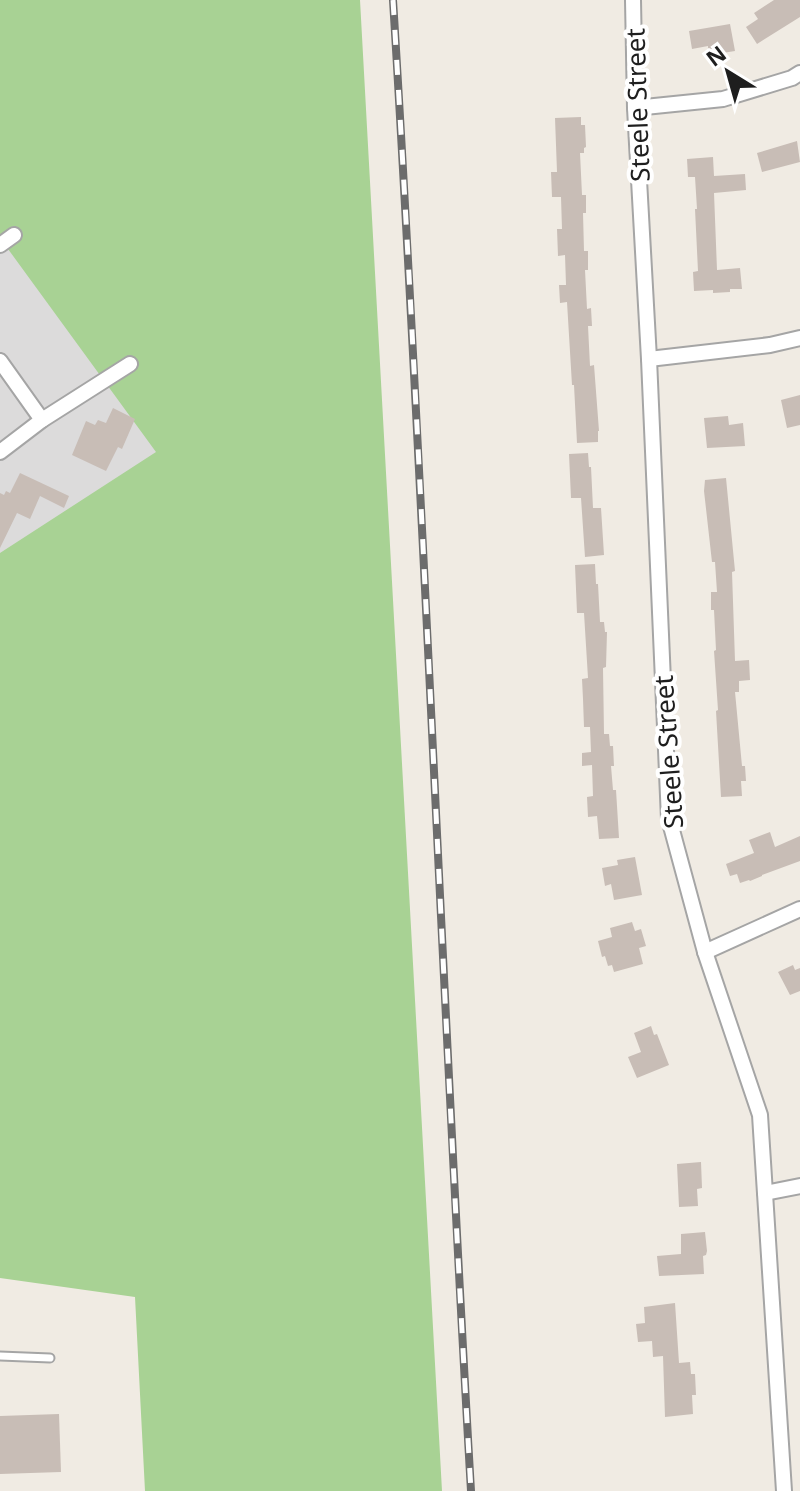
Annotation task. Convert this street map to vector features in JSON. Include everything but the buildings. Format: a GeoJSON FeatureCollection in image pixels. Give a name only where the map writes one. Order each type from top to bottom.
{"type":"FeatureCollection","features":[{"type":"Feature","properties":{"kind":"street","name":"Steele Street"},"geometry":{"type":"LineString","coordinates":[[633,0],[635,108],[669,819],[705,952],[760,1115],[784,1491]]}},
{"type":"Feature","properties":{"kind":"street"},"geometry":{"type":"LineString","coordinates":[[635,108],[723,99],[800,73]]}},
{"type":"Feature","properties":{"kind":"street"},"geometry":{"type":"LineString","coordinates":[[0,245],[14,235]]}},
{"type":"Feature","properties":{"kind":"street"},"geometry":{"type":"LineString","coordinates":[[649,359],[770,345],[800,338]]}},
{"type":"Feature","properties":{"kind":"street"},"geometry":{"type":"LineString","coordinates":[[0,361],[42,420]]}},
{"type":"Feature","properties":{"kind":"street"},"geometry":{"type":"LineString","coordinates":[[0,452],[42,420],[130,364]]}},
{"type":"Feature","properties":{"kind":"street"},"geometry":{"type":"LineString","coordinates":[[705,952],[800,909]]}},
{"type":"Feature","properties":{"kind":"street"},"geometry":{"type":"LineString","coordinates":[[765,1193],[800,1186]]}},
{"type":"Feature","properties":{"kind":"lane"},"geometry":{"type":"LineString","coordinates":[[0,1356],[50,1358]]}},
{"type":"Feature","properties":{"kind":"shaded area"},"geometry":{"type":"Polygon","coordinates":[[[0,198],[195,432],[0,571],[0,198]]]}},
{"type":"Feature","properties":{"kind":"green space"},"geometry":{"type":"Polygon","coordinates":[[[0,0],[360,0],[442,1491],[145,1491],[135,1297],[0,1278],[0,553],[156,452],[0,238],[0,0]]]}},
{"type":"Feature","properties":{"kind":"railway"},"geometry":{"type":"LineString","coordinates":[[393,0],[471,1491]]}}]}
